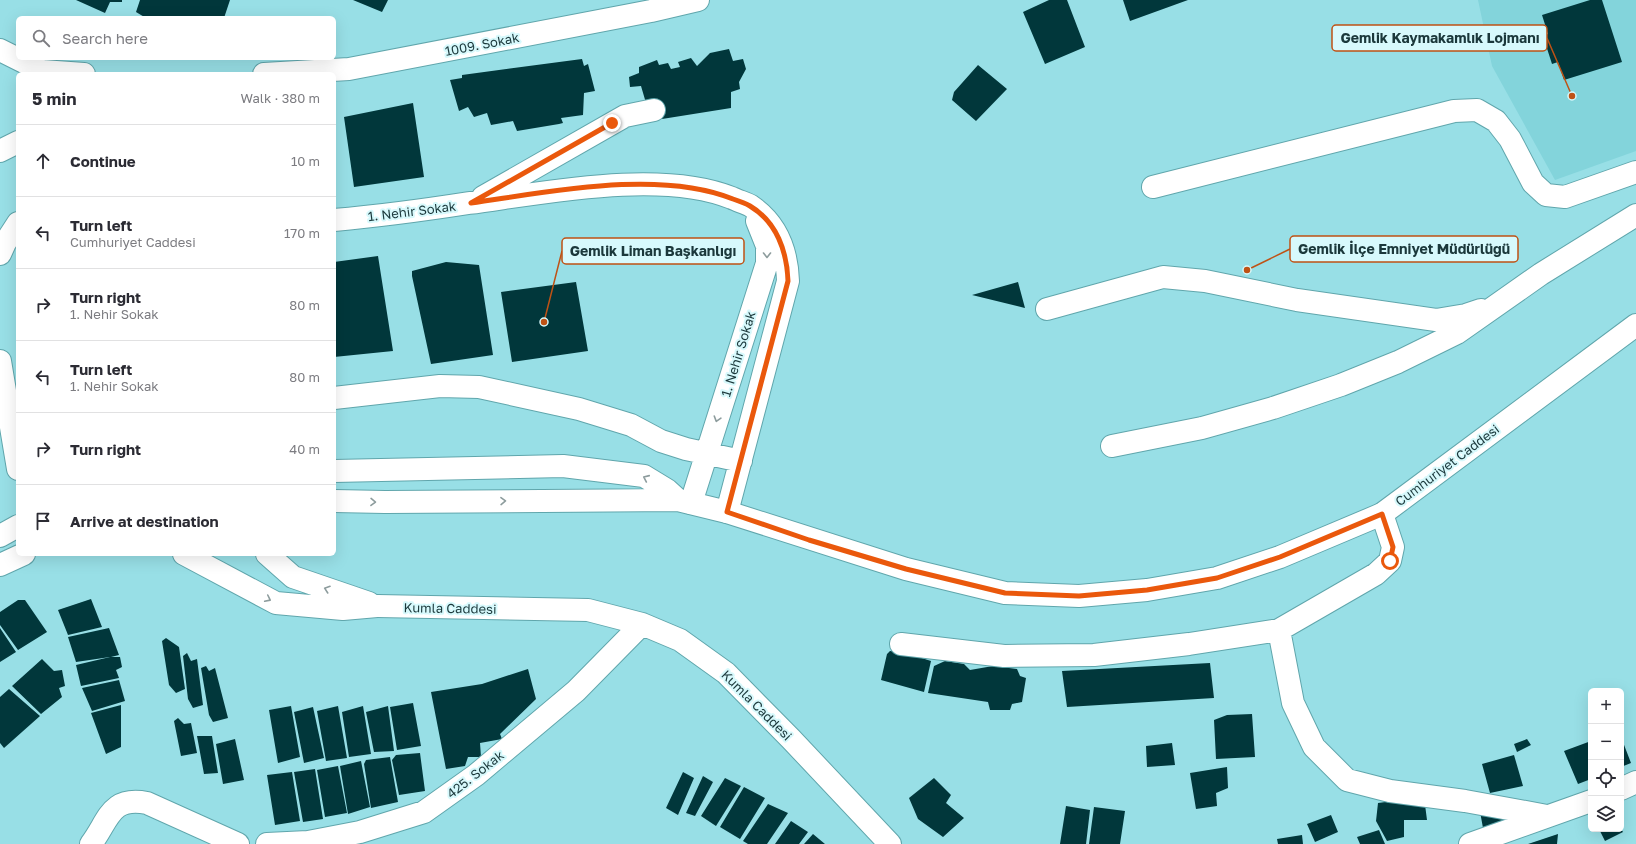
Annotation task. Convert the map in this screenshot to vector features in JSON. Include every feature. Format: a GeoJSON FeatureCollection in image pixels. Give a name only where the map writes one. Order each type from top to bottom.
{"type":"FeatureCollection","features":[{"type":"Feature","properties":{"kind":"street","name":"1009. Sokak"},"geometry":{"type":"LineString","coordinates":[[298,72],[349,69],[651,11],[698,0]]}},
{"type":"Feature","properties":{"kind":"street"},"geometry":{"type":"LineString","coordinates":[[0,50],[16,58]]}},
{"type":"Feature","properties":{"kind":"street"},"geometry":{"type":"LineString","coordinates":[[20,60],[43,72]]}},
{"type":"Feature","properties":{"kind":"street"},"geometry":{"type":"LineString","coordinates":[[471,203],[625,116],[654,110]]}},
{"type":"Feature","properties":{"kind":"street"},"geometry":{"type":"LineString","coordinates":[[1153,187],[1454,111],[1477,110],[1496,121],[1510,139],[1533,183],[1546,195],[1565,197],[1636,172]]}},
{"type":"Feature","properties":{"kind":"street"},"geometry":{"type":"LineString","coordinates":[[0,151],[16,143]]}},
{"type":"Feature","properties":{"kind":"street","name":"1. Nehir Sokak"},"geometry":{"type":"LineString","coordinates":[[336,220],[386,215],[570,189],[637,185],[690,187],[724,195],[750,206],[768,221],[783,246],[788,263],[788,281],[727,512]]}},
{"type":"Feature","properties":{"kind":"street","name":"1. Nehir Sokak"},"geometry":{"type":"LineString","coordinates":[[684,501],[706,453],[767,263],[767,246],[750,206]]}},
{"type":"Feature","properties":{"kind":"street"},"geometry":{"type":"LineString","coordinates":[[1112,446],[1202,428],[1273,408],[1341,385],[1398,362],[1457,333],[1541,274],[1636,216]]}},
{"type":"Feature","properties":{"kind":"street"},"geometry":{"type":"LineString","coordinates":[[0,254],[5,242],[16,226]]}},
{"type":"Feature","properties":{"kind":"street"},"geometry":{"type":"LineString","coordinates":[[1047,308],[1163,277],[1206,280],[1297,300],[1436,320],[1466,316],[1496,306]]}},
{"type":"Feature","properties":{"kind":"street","name":"Cumhuriyet Caddesi"},"geometry":{"type":"LineString","coordinates":[[684,501],[727,512],[809,540],[906,569],[1005,593],[1079,596],[1147,590],[1217,578],[1280,557],[1382,514],[1636,325]]}},
{"type":"Feature","properties":{"kind":"street"},"geometry":{"type":"LineString","coordinates":[[0,361],[16,457]]}},
{"type":"Feature","properties":{"kind":"street"},"geometry":{"type":"LineString","coordinates":[[336,398],[440,386],[479,387],[579,409],[631,425],[661,441],[686,449],[741,461]]}},
{"type":"Feature","properties":{"kind":"street"},"geometry":{"type":"LineString","coordinates":[[336,471],[563,466],[644,476],[684,501]]}},
{"type":"Feature","properties":{"kind":"street"},"geometry":{"type":"LineString","coordinates":[[336,481],[452,479],[503,467]]}},
{"type":"Feature","properties":{"kind":"street"},"geometry":{"type":"LineString","coordinates":[[336,501],[684,501]]}},
{"type":"Feature","properties":{"kind":"street"},"geometry":{"type":"LineString","coordinates":[[901,644],[1004,656],[1094,656],[1279,630],[1376,574],[1390,561],[1393,547],[1382,514]]}},
{"type":"Feature","properties":{"kind":"street"},"geometry":{"type":"LineString","coordinates":[[0,536],[16,527]]}},
{"type":"Feature","properties":{"kind":"street"},"geometry":{"type":"LineString","coordinates":[[0,565],[20,556]]}},
{"type":"Feature","properties":{"kind":"street"},"geometry":{"type":"LineString","coordinates":[[188,556],[276,603],[343,609],[377,606]]}},
{"type":"Feature","properties":{"kind":"street"},"geometry":{"type":"LineString","coordinates":[[216,556],[218,562],[240,585]]}},
{"type":"Feature","properties":{"kind":"street"},"geometry":{"type":"LineString","coordinates":[[269,556],[292,576],[377,606]]}},
{"type":"Feature","properties":{"kind":"street","name":"Kumla Caddesi"},"geometry":{"type":"LineString","coordinates":[[377,606],[588,610],[642,624],[680,640],[726,673],[791,739],[890,844]]}},
{"type":"Feature","properties":{"kind":"street","name":"425. Sokak"},"geometry":{"type":"LineString","coordinates":[[267,844],[308,842],[360,832],[424,812],[476,775],[576,691],[642,624]]}},
{"type":"Feature","properties":{"kind":"street"},"geometry":{"type":"LineString","coordinates":[[1279,630],[1294,703],[1314,747],[1347,780],[1390,792],[1465,801],[1547,816]]}},
{"type":"Feature","properties":{"kind":"street"},"geometry":{"type":"LineString","coordinates":[[1624,788],[1636,782]]}},
{"type":"Feature","properties":{"kind":"street"},"geometry":{"type":"LineString","coordinates":[[91,844],[110,813],[121,804],[132,801],[147,803],[238,844]]}},
{"type":"Feature","properties":{"kind":"street"},"geometry":{"type":"LineString","coordinates":[[1470,844],[1588,802]]}},
{"type":"Feature","properties":{"kind":"shaded area"},"geometry":{"type":"Polygon","coordinates":[[[1478,0],[1636,0],[1636,151],[1555,180],[1492,66],[1478,0]]]}},
{"type":"Feature","properties":{"kind":"building"},"geometry":{"type":"Polygon","coordinates":[[[76,0],[122,0],[122,2],[110,2],[105,13],[76,0]]]}},
{"type":"Feature","properties":{"kind":"building"},"geometry":{"type":"Polygon","coordinates":[[[140,0],[230,0],[225,16],[143,16],[136,12],[140,0]]]}},
{"type":"Feature","properties":{"kind":"building"},"geometry":{"type":"Polygon","coordinates":[[[353,0],[388,0],[382,12],[353,0]]]}},
{"type":"Feature","properties":{"kind":"building"},"geometry":{"type":"Polygon","coordinates":[[[1049,0],[1067,0],[1085,47],[1045,64],[1023,12],[1049,0]]]}},
{"type":"Feature","properties":{"kind":"building"},"geometry":{"type":"Polygon","coordinates":[[[1123,0],[1188,0],[1130,21],[1123,0]]]}},
{"type":"Feature","properties":{"kind":"building"},"geometry":{"type":"Polygon","coordinates":[[[1590,0],[1602,0],[1622,62],[1564,80],[1558,62],[1552,64],[1543,36],[1548,34],[1542,15],[1590,0]]]}},
{"type":"Feature","properties":{"kind":"building"},"geometry":{"type":"Polygon","coordinates":[[[729,49],[733,61],[743,59],[746,69],[739,82],[740,89],[731,92],[731,108],[662,119],[656,101],[646,103],[641,86],[630,87],[629,77],[639,73],[639,67],[657,60],[659,65],[668,63],[671,69],[680,67],[678,62],[691,58],[697,66],[710,53],[729,49]]]}},
{"type":"Feature","properties":{"kind":"building"},"geometry":{"type":"Polygon","coordinates":[[[582,59],[584,66],[588,64],[595,91],[584,93],[583,115],[561,118],[563,123],[559,124],[517,131],[513,121],[491,125],[487,113],[474,117],[468,107],[459,111],[450,80],[462,78],[462,75],[582,59]]]}},
{"type":"Feature","properties":{"kind":"building"},"geometry":{"type":"Polygon","coordinates":[[[978,65],[1007,89],[976,121],[952,100],[954,92],[978,65]]]}},
{"type":"Feature","properties":{"kind":"building"},"geometry":{"type":"Polygon","coordinates":[[[413,103],[424,177],[354,187],[344,117],[413,103]]]}},
{"type":"Feature","properties":{"kind":"building"},"geometry":{"type":"Polygon","coordinates":[[[378,256],[393,351],[336,357],[336,262],[378,256]]]}},
{"type":"Feature","properties":{"kind":"building"},"geometry":{"type":"Polygon","coordinates":[[[446,262],[479,265],[493,355],[431,364],[412,271],[446,262]]]}},
{"type":"Feature","properties":{"kind":"building"},"geometry":{"type":"Polygon","coordinates":[[[576,282],[588,351],[512,362],[501,292],[576,282]]]}},
{"type":"Feature","properties":{"kind":"building"},"geometry":{"type":"Polygon","coordinates":[[[1018,282],[1025,308],[972,295],[1018,282]]]}},
{"type":"Feature","properties":{"kind":"building"},"geometry":{"type":"Polygon","coordinates":[[[91,599],[102,627],[68,635],[58,610],[91,599]]]}},
{"type":"Feature","properties":{"kind":"building"},"geometry":{"type":"Polygon","coordinates":[[[18,600],[25,600],[47,632],[18,650],[0,625],[0,612],[18,600]]]}},
{"type":"Feature","properties":{"kind":"building"},"geometry":{"type":"Polygon","coordinates":[[[0,628],[16,652],[0,662],[0,628]]]}},
{"type":"Feature","properties":{"kind":"building"},"geometry":{"type":"Polygon","coordinates":[[[109,628],[119,655],[111,657],[120,657],[122,667],[116,670],[119,678],[81,686],[76,665],[110,657],[76,662],[68,637],[109,628]]]}},
{"type":"Feature","properties":{"kind":"building"},"geometry":{"type":"Polygon","coordinates":[[[166,638],[179,647],[185,689],[176,693],[169,685],[162,641],[166,638]]]}},
{"type":"Feature","properties":{"kind":"building"},"geometry":{"type":"Polygon","coordinates":[[[890,651],[906,653],[931,661],[924,692],[881,680],[887,654],[890,651]]]}},
{"type":"Feature","properties":{"kind":"building"},"geometry":{"type":"Polygon","coordinates":[[[187,653],[191,661],[197,659],[203,705],[193,708],[188,699],[183,656],[187,653]]]}},
{"type":"Feature","properties":{"kind":"building"},"geometry":{"type":"Polygon","coordinates":[[[42,659],[54,671],[62,670],[65,686],[59,688],[62,697],[41,714],[12,686],[42,659]]]}},
{"type":"Feature","properties":{"kind":"building"},"geometry":{"type":"Polygon","coordinates":[[[945,661],[964,664],[970,670],[993,666],[1017,669],[1020,676],[1026,678],[1022,702],[1012,704],[1010,710],[990,710],[988,702],[928,693],[934,666],[945,661]]]}},
{"type":"Feature","properties":{"kind":"building"},"geometry":{"type":"Polygon","coordinates":[[[1210,663],[1214,698],[1067,707],[1062,671],[1210,663]]]}},
{"type":"Feature","properties":{"kind":"building"},"geometry":{"type":"Polygon","coordinates":[[[206,666],[209,671],[215,668],[228,718],[213,722],[209,715],[201,668],[206,666]]]}},
{"type":"Feature","properties":{"kind":"building"},"geometry":{"type":"Polygon","coordinates":[[[528,669],[536,699],[500,734],[502,739],[480,743],[481,757],[468,757],[465,766],[446,769],[431,692],[482,684],[528,669]]]}},
{"type":"Feature","properties":{"kind":"building"},"geometry":{"type":"Polygon","coordinates":[[[119,680],[125,701],[92,711],[82,688],[119,680]]]}},
{"type":"Feature","properties":{"kind":"building"},"geometry":{"type":"Polygon","coordinates":[[[9,689],[40,716],[4,748],[0,743],[0,697],[9,689]]]}},
{"type":"Feature","properties":{"kind":"building"},"geometry":{"type":"Polygon","coordinates":[[[413,703],[421,746],[397,750],[390,707],[413,703]]]}},
{"type":"Feature","properties":{"kind":"building"},"geometry":{"type":"Polygon","coordinates":[[[121,705],[121,747],[106,754],[91,713],[121,705]]]}},
{"type":"Feature","properties":{"kind":"building"},"geometry":{"type":"Polygon","coordinates":[[[291,706],[300,757],[278,763],[269,710],[291,706]]]}},
{"type":"Feature","properties":{"kind":"building"},"geometry":{"type":"Polygon","coordinates":[[[338,706],[347,758],[326,761],[317,711],[338,706]]]}},
{"type":"Feature","properties":{"kind":"building"},"geometry":{"type":"Polygon","coordinates":[[[363,706],[371,754],[349,757],[342,712],[363,706]]]}},
{"type":"Feature","properties":{"kind":"building"},"geometry":{"type":"Polygon","coordinates":[[[388,706],[394,751],[374,752],[366,712],[388,706]]]}},
{"type":"Feature","properties":{"kind":"building"},"geometry":{"type":"Polygon","coordinates":[[[313,707],[324,758],[304,763],[294,712],[313,707]]]}},
{"type":"Feature","properties":{"kind":"building"},"geometry":{"type":"Polygon","coordinates":[[[1252,714],[1255,757],[1216,759],[1214,720],[1227,715],[1252,714]]]}},
{"type":"Feature","properties":{"kind":"building"},"geometry":{"type":"Polygon","coordinates":[[[178,718],[184,724],[191,723],[197,753],[181,756],[174,721],[178,718]]]}},
{"type":"Feature","properties":{"kind":"building"},"geometry":{"type":"Polygon","coordinates":[[[197,736],[212,736],[218,773],[204,774],[197,736]]]}},
{"type":"Feature","properties":{"kind":"building"},"geometry":{"type":"Polygon","coordinates":[[[235,739],[244,780],[223,784],[216,744],[235,739]]]}},
{"type":"Feature","properties":{"kind":"building"},"geometry":{"type":"Polygon","coordinates":[[[1527,739],[1531,745],[1517,752],[1514,744],[1527,739]]]}},
{"type":"Feature","properties":{"kind":"building"},"geometry":{"type":"Polygon","coordinates":[[[1588,742],[1588,780],[1578,784],[1564,751],[1588,742]]]}},
{"type":"Feature","properties":{"kind":"building"},"geometry":{"type":"Polygon","coordinates":[[[1172,743],[1175,765],[1147,767],[1146,746],[1172,743]]]}},
{"type":"Feature","properties":{"kind":"building"},"geometry":{"type":"Polygon","coordinates":[[[1624,745],[1631,763],[1624,766],[1624,745]]]}},
{"type":"Feature","properties":{"kind":"building"},"geometry":{"type":"Polygon","coordinates":[[[420,753],[425,791],[399,795],[392,760],[396,755],[420,753]]]}},
{"type":"Feature","properties":{"kind":"building"},"geometry":{"type":"Polygon","coordinates":[[[1514,755],[1523,786],[1490,793],[1482,764],[1514,755]]]}},
{"type":"Feature","properties":{"kind":"building"},"geometry":{"type":"Polygon","coordinates":[[[390,757],[398,802],[371,808],[364,764],[366,760],[390,757]]]}},
{"type":"Feature","properties":{"kind":"building"},"geometry":{"type":"Polygon","coordinates":[[[361,761],[370,807],[348,814],[340,766],[361,761]]]}},
{"type":"Feature","properties":{"kind":"building"},"geometry":{"type":"Polygon","coordinates":[[[338,766],[347,813],[325,817],[317,770],[338,766]]]}},
{"type":"Feature","properties":{"kind":"building"},"geometry":{"type":"Polygon","coordinates":[[[1227,767],[1228,788],[1216,793],[1217,806],[1196,809],[1190,773],[1227,767]]]}},
{"type":"Feature","properties":{"kind":"building"},"geometry":{"type":"Polygon","coordinates":[[[315,769],[323,819],[303,822],[294,772],[315,769]]]}},
{"type":"Feature","properties":{"kind":"building"},"geometry":{"type":"Polygon","coordinates":[[[292,772],[300,821],[275,825],[267,775],[292,772]]]}},
{"type":"Feature","properties":{"kind":"building"},"geometry":{"type":"Polygon","coordinates":[[[683,772],[694,778],[678,815],[666,808],[683,772]]]}},
{"type":"Feature","properties":{"kind":"building"},"geometry":{"type":"Polygon","coordinates":[[[703,776],[713,782],[695,816],[686,813],[703,776]]]}},
{"type":"Feature","properties":{"kind":"building"},"geometry":{"type":"Polygon","coordinates":[[[725,778],[741,786],[716,826],[701,816],[725,778]]]}},
{"type":"Feature","properties":{"kind":"building"},"geometry":{"type":"Polygon","coordinates":[[[934,778],[951,795],[946,803],[964,818],[943,837],[918,819],[909,798],[934,778]]]}},
{"type":"Feature","properties":{"kind":"building"},"geometry":{"type":"Polygon","coordinates":[[[744,787],[765,798],[740,839],[720,827],[744,787]]]}},
{"type":"Feature","properties":{"kind":"building"},"geometry":{"type":"Polygon","coordinates":[[[1424,797],[1427,820],[1404,820],[1404,837],[1387,841],[1376,821],[1378,803],[1424,797]]]}},
{"type":"Feature","properties":{"kind":"building"},"geometry":{"type":"Polygon","coordinates":[[[768,804],[788,813],[767,844],[748,844],[743,841],[768,804]]]}},
{"type":"Feature","properties":{"kind":"building"},"geometry":{"type":"Polygon","coordinates":[[[1066,806],[1090,810],[1086,844],[1060,844],[1066,806]]]}},
{"type":"Feature","properties":{"kind":"building"},"geometry":{"type":"Polygon","coordinates":[[[1479,806],[1505,812],[1506,821],[1483,828],[1479,806]]]}},
{"type":"Feature","properties":{"kind":"building"},"geometry":{"type":"Polygon","coordinates":[[[1094,807],[1125,811],[1120,844],[1089,844],[1094,807]]]}},
{"type":"Feature","properties":{"kind":"building"},"geometry":{"type":"Polygon","coordinates":[[[1331,815],[1338,832],[1315,842],[1307,824],[1331,815]]]}},
{"type":"Feature","properties":{"kind":"building"},"geometry":{"type":"Polygon","coordinates":[[[791,821],[808,832],[799,844],[775,844],[791,821]]]}},
{"type":"Feature","properties":{"kind":"building"},"geometry":{"type":"Polygon","coordinates":[[[1379,830],[1385,844],[1360,844],[1357,837],[1379,830]]]}},
{"type":"Feature","properties":{"kind":"building"},"geometry":{"type":"Polygon","coordinates":[[[1600,832],[1623,832],[1605,841],[1600,832]]]}},
{"type":"Feature","properties":{"kind":"building"},"geometry":{"type":"Polygon","coordinates":[[[813,834],[825,844],[804,844],[813,834]]]}},
{"type":"Feature","properties":{"kind":"building"},"geometry":{"type":"Polygon","coordinates":[[[1558,834],[1557,844],[1528,844],[1558,834]]]}},
{"type":"Feature","properties":{"kind":"building"},"geometry":{"type":"Polygon","coordinates":[[[1302,835],[1303,844],[1278,844],[1277,839],[1302,835]]]}},
{"type":"Feature","properties":{"kind":"place","name":"Gemlik Kaymakamlık Lojmanı"},"geometry":{"type":"Point","coordinates":[1572,96]}},
{"type":"Feature","properties":{"kind":"place","name":"Gemlik İlçe Emniyet Müdürlüğü"},"geometry":{"type":"Point","coordinates":[1247,270]}},
{"type":"Feature","properties":{"kind":"place","name":"Gemlik Liman Başkanlığı"},"geometry":{"type":"Point","coordinates":[544,322]}},
{"type":"Feature","properties":{"kind":"route"},"geometry":{"type":"LineString","coordinates":[[612,123],[471,203],[570,189],[637,185],[690,187],[724,195],[750,206],[768,221],[783,246],[788,263],[788,281],[727,512],[809,540],[906,569],[1005,593],[1079,596],[1147,590],[1217,578],[1280,557],[1382,514],[1393,547],[1390,561]]}}]}
